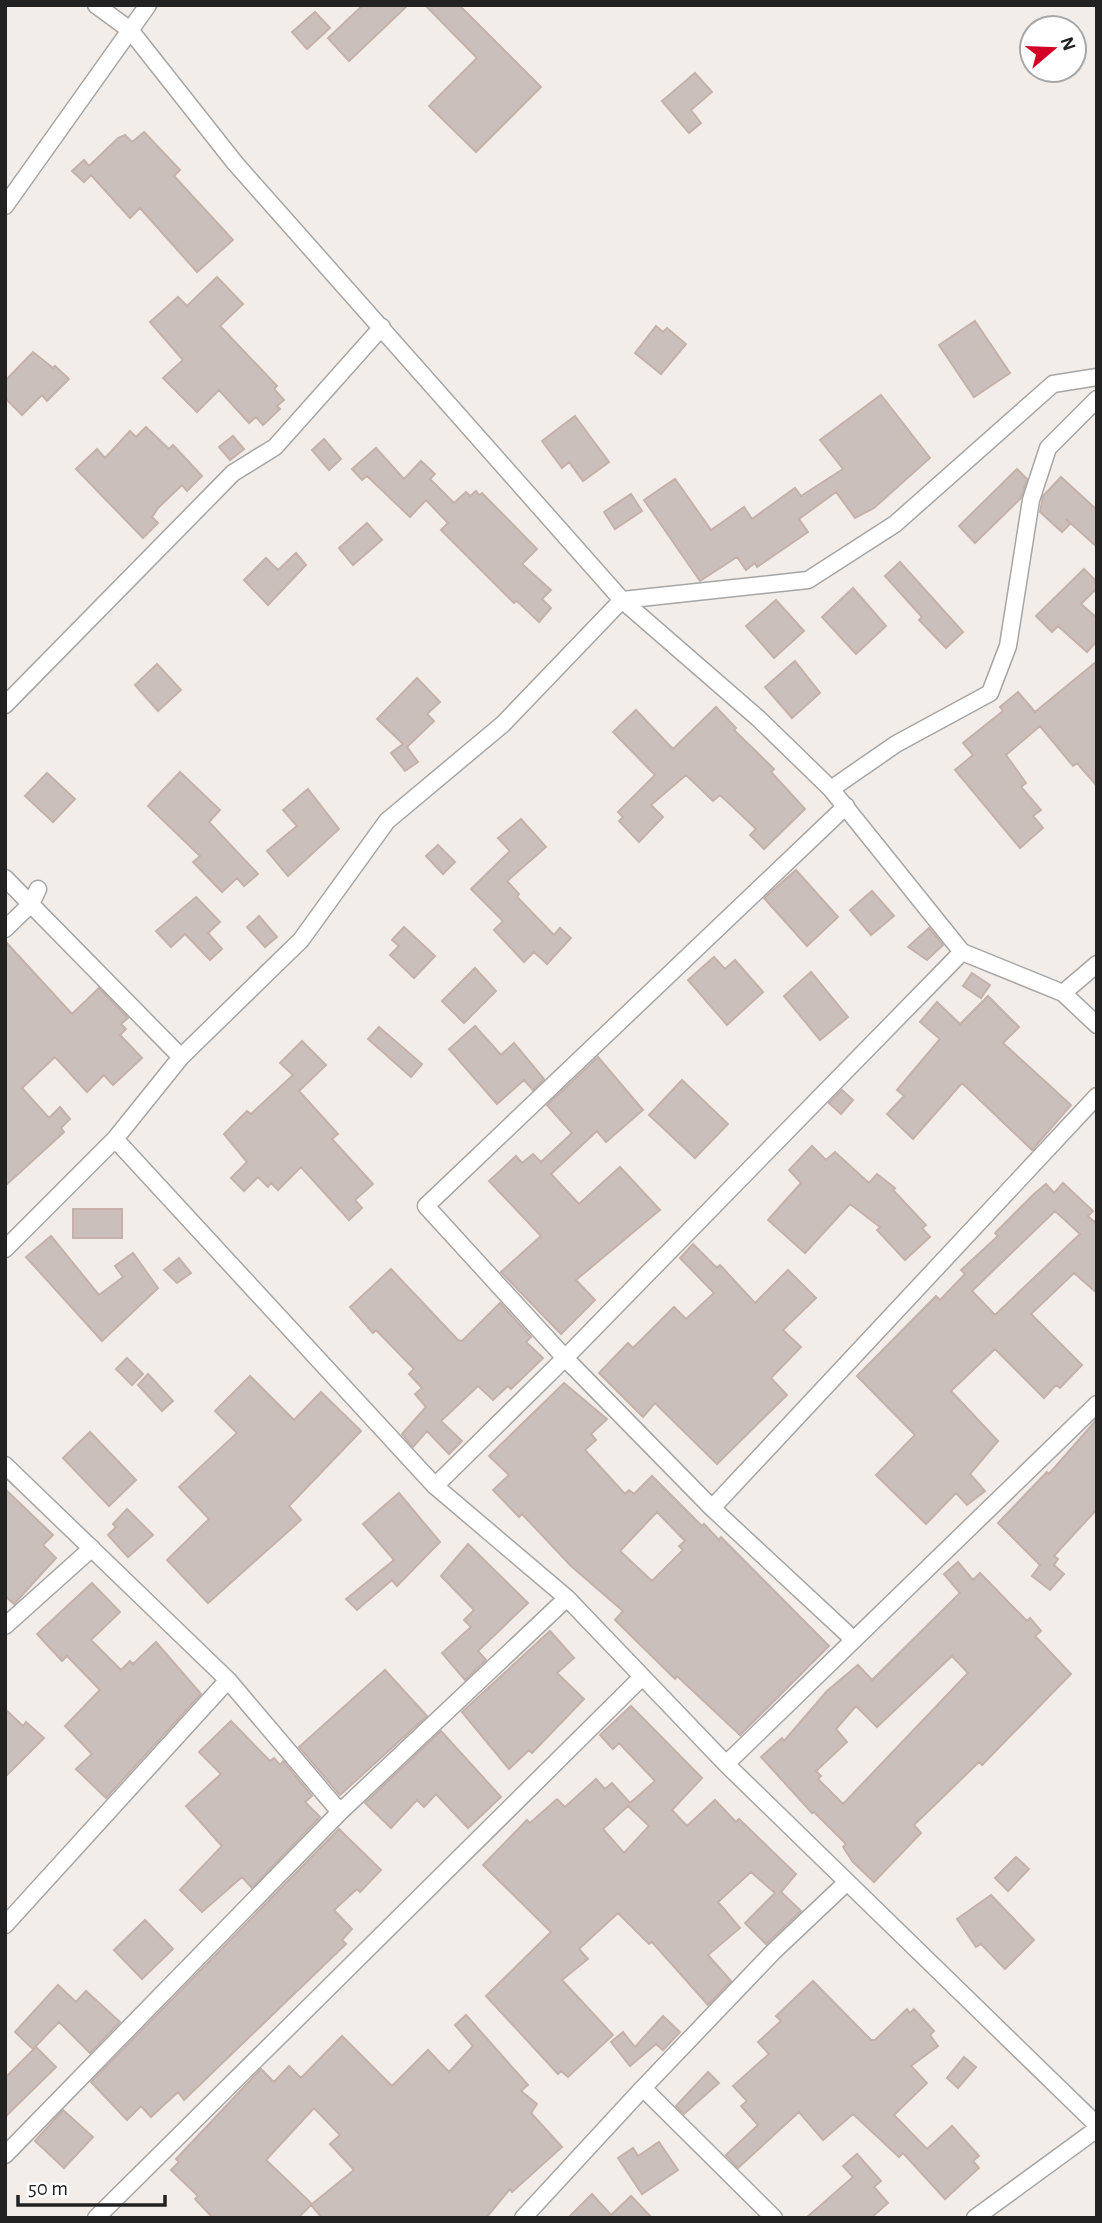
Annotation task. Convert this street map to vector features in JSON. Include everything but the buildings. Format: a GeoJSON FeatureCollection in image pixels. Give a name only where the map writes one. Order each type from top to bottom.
{"type":"FeatureCollection","features":[{"type":"Feature","properties":{"kind":"street"},"geometry":{"type":"LineString","coordinates":[[96,5],[130,30],[235,163],[622,600],[759,719],[831,789],[962,952],[1063,993],[1097,1025]]}},
{"type":"Feature","properties":{"kind":"street"},"geometry":{"type":"LineString","coordinates":[[5,206],[148,5]]}},
{"type":"Feature","properties":{"kind":"street"},"geometry":{"type":"LineString","coordinates":[[5,705],[233,473],[275,447],[382,327]]}},
{"type":"Feature","properties":{"kind":"street"},"geometry":{"type":"LineString","coordinates":[[5,1249],[115,1139],[181,1057],[301,940],[387,821],[503,723],[622,600],[808,580],[895,524],[1053,384],[1097,377]]}},
{"type":"Feature","properties":{"kind":"street"},"geometry":{"type":"LineString","coordinates":[[831,789],[895,744],[990,693],[1008,646],[1031,499],[1048,448],[1097,398]]}},
{"type":"Feature","properties":{"kind":"street"},"geometry":{"type":"LineString","coordinates":[[846,806],[426,1206],[565,1358],[712,1508],[854,1640]]}},
{"type":"Feature","properties":{"kind":"street"},"geometry":{"type":"LineString","coordinates":[[5,878],[34,897],[181,1057]]}},
{"type":"Feature","properties":{"kind":"street"},"geometry":{"type":"LineString","coordinates":[[5,929],[34,897]]}},
{"type":"Feature","properties":{"kind":"street"},"geometry":{"type":"LineString","coordinates":[[435,1486],[565,1358],[962,952]]}},
{"type":"Feature","properties":{"kind":"street"},"geometry":{"type":"LineString","coordinates":[[1063,993],[1097,964]]}},
{"type":"Feature","properties":{"kind":"street"},"geometry":{"type":"LineString","coordinates":[[712,1508],[1097,1097]]}},
{"type":"Feature","properties":{"kind":"street"},"geometry":{"type":"LineString","coordinates":[[115,1139],[435,1486],[567,1598],[726,1764],[1097,2127],[975,2218]]}},
{"type":"Feature","properties":{"kind":"street"},"geometry":{"type":"LineString","coordinates":[[726,1764],[1097,1404]]}},
{"type":"Feature","properties":{"kind":"street"},"geometry":{"type":"LineString","coordinates":[[5,1465],[228,1681],[340,1812]]}},
{"type":"Feature","properties":{"kind":"street"},"geometry":{"type":"LineString","coordinates":[[5,1626],[92,1548]]}},
{"type":"Feature","properties":{"kind":"street"},"geometry":{"type":"LineString","coordinates":[[5,2155],[340,1812],[567,1598]]}},
{"type":"Feature","properties":{"kind":"street"},"geometry":{"type":"LineString","coordinates":[[96,2218],[642,1676]]}},
{"type":"Feature","properties":{"kind":"street"},"geometry":{"type":"LineString","coordinates":[[5,1925],[228,1681]]}},
{"type":"Feature","properties":{"kind":"street"},"geometry":{"type":"LineString","coordinates":[[523,2218],[774,1951],[846,1883]]}},
{"type":"Feature","properties":{"kind":"street"},"geometry":{"type":"LineString","coordinates":[[643,2088],[774,2218]]}}]}
